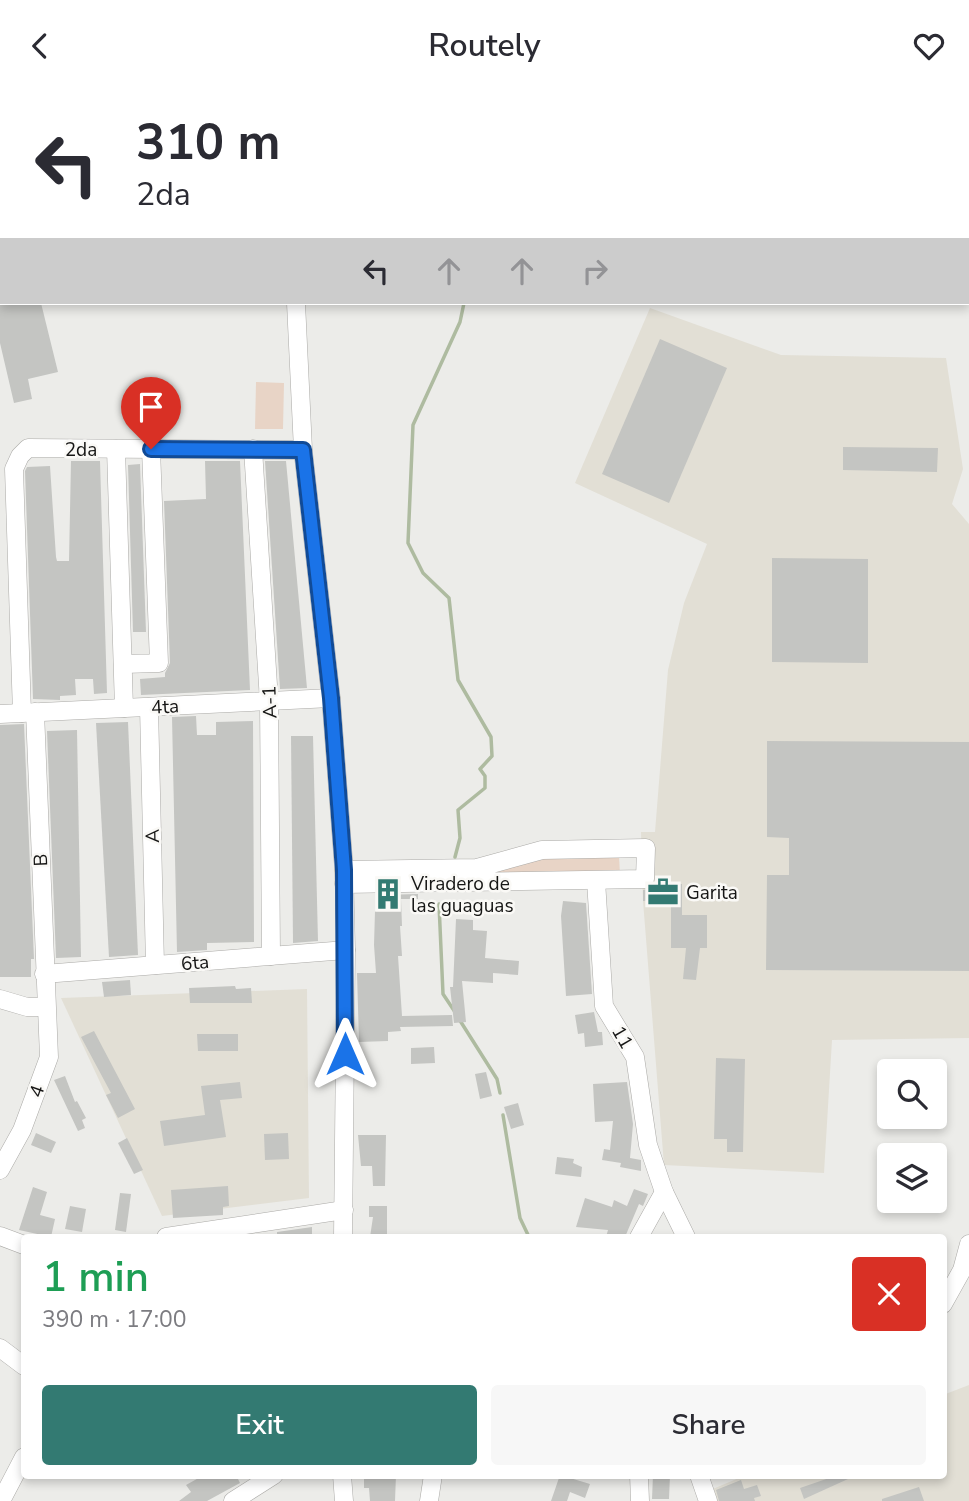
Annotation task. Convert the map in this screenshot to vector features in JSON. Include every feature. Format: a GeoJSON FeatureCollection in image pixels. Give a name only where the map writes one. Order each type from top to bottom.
{"type":"FeatureCollection","features":[{"type":"Feature","properties":{"kind":"street"},"geometry":{"type":"LineString","coordinates":[[296,305],[303,450],[331,698],[344,877],[346,950],[343,1234]]}},
{"type":"Feature","properties":{"kind":"street","name":"2da"},"geometry":{"type":"LineString","coordinates":[[28,449],[303,450]]}},
{"type":"Feature","properties":{"kind":"street","name":"B"},"geometry":{"type":"LineString","coordinates":[[28,449],[20,456],[14,469],[8,523],[28,713],[45,1007]]}},
{"type":"Feature","properties":{"kind":"street"},"geometry":{"type":"LineString","coordinates":[[116,449],[124,708]]}},
{"type":"Feature","properties":{"kind":"street"},"geometry":{"type":"LineString","coordinates":[[123,664],[159,663],[151,449]]}},
{"type":"Feature","properties":{"kind":"street","name":"A-1"},"geometry":{"type":"LineString","coordinates":[[253,449],[269,701],[271,956]]}},
{"type":"Feature","properties":{"kind":"street","name":"4ta"},"geometry":{"type":"LineString","coordinates":[[0,714],[331,698]]}},
{"type":"Feature","properties":{"kind":"street","name":"A"},"geometry":{"type":"LineString","coordinates":[[149,707],[155,965]]}},
{"type":"Feature","properties":{"kind":"street"},"geometry":{"type":"LineString","coordinates":[[646,848],[645,879],[596,881],[344,877],[477,868],[542,850],[646,848]]}},
{"type":"Feature","properties":{"kind":"street","name":"11"},"geometry":{"type":"LineString","coordinates":[[596,881],[604,1006],[635,1057],[648,1145],[664,1192],[685,1234]]}},
{"type":"Feature","properties":{"kind":"street","name":"6ta"},"geometry":{"type":"LineString","coordinates":[[44,974],[346,950]]}},
{"type":"Feature","properties":{"kind":"street"},"geometry":{"type":"LineString","coordinates":[[0,999],[27,1007],[45,1007]]}},
{"type":"Feature","properties":{"kind":"street","name":"4"},"geometry":{"type":"LineString","coordinates":[[0,1170],[22,1130],[48,1057],[45,1007]]}},
{"type":"Feature","properties":{"kind":"street"},"geometry":{"type":"LineString","coordinates":[[641,1234],[664,1192]]}},
{"type":"Feature","properties":{"kind":"street"},"geometry":{"type":"LineString","coordinates":[[186,1234],[344,1210]]}},
{"type":"Feature","properties":{"kind":"street"},"geometry":{"type":"LineString","coordinates":[[0,1236],[21,1244]]}},
{"type":"Feature","properties":{"kind":"street"},"geometry":{"type":"LineString","coordinates":[[947,1299],[966,1276],[969,1244]]}},
{"type":"Feature","properties":{"kind":"street"},"geometry":{"type":"LineString","coordinates":[[0,1348],[21,1365]]}},
{"type":"Feature","properties":{"kind":"street"},"geometry":{"type":"LineString","coordinates":[[1,1501],[21,1463]]}},
{"type":"Feature","properties":{"kind":"street"},"geometry":{"type":"LineString","coordinates":[[233,1501],[268,1479]]}},
{"type":"Feature","properties":{"kind":"street"},"geometry":{"type":"LineString","coordinates":[[342,1479],[344,1501]]}},
{"type":"Feature","properties":{"kind":"street"},"geometry":{"type":"LineString","coordinates":[[429,1501],[432,1479]]}},
{"type":"Feature","properties":{"kind":"street"},"geometry":{"type":"LineString","coordinates":[[639,1479],[640,1501]]}},
{"type":"Feature","properties":{"kind":"street"},"geometry":{"type":"LineString","coordinates":[[700,1479],[708,1501]]}},
{"type":"Feature","properties":{"kind":"shaded area"},"geometry":{"type":"Polygon","coordinates":[[[650,308],[781,355],[946,358],[963,469],[952,504],[969,524],[969,1038],[832,1040],[824,1173],[664,1165],[643,901],[641,832],[655,832],[668,670],[684,603],[707,544],[575,483],[650,308]]]}},
{"type":"Feature","properties":{"kind":"shaded area"},"geometry":{"type":"Polygon","coordinates":[[[256,382],[284,383],[283,429],[255,429],[256,382]]]}},
{"type":"Feature","properties":{"kind":"shaded area"},"geometry":{"type":"Polygon","coordinates":[[[545,856],[619,856],[620,875],[498,876],[498,869],[545,856]]]}},
{"type":"Feature","properties":{"kind":"shaded area"},"geometry":{"type":"Polygon","coordinates":[[[307,989],[309,1198],[162,1216],[61,998],[307,989]]]}},
{"type":"Feature","properties":{"kind":"shaded area"},"geometry":{"type":"Polygon","coordinates":[[[969,1385],[969,1501],[712,1501],[708,1491],[736,1479],[947,1479],[947,1393],[969,1385]]]}},
{"type":"Feature","properties":{"kind":"building"},"geometry":{"type":"Polygon","coordinates":[[[0,305],[41,305],[58,372],[28,379],[32,399],[14,403],[0,343],[0,305]]]}},
{"type":"Feature","properties":{"kind":"building"},"geometry":{"type":"Polygon","coordinates":[[[660,339],[727,368],[669,503],[602,474],[660,339]]]}},
{"type":"Feature","properties":{"kind":"building"},"geometry":{"type":"Polygon","coordinates":[[[843,447],[938,448],[937,472],[843,470],[843,447]]]}},
{"type":"Feature","properties":{"kind":"building"},"geometry":{"type":"Polygon","coordinates":[[[71,461],[100,461],[107,693],[94,694],[93,679],[75,679],[76,695],[60,696],[60,700],[33,699],[25,471],[27,467],[50,466],[56,557],[57,561],[69,561],[71,461]]]}},
{"type":"Feature","properties":{"kind":"building"},"geometry":{"type":"Polygon","coordinates":[[[205,461],[240,461],[250,690],[141,695],[140,679],[165,677],[170,663],[164,501],[206,499],[205,461]]]}},
{"type":"Feature","properties":{"kind":"building"},"geometry":{"type":"Polygon","coordinates":[[[265,461],[286,461],[307,688],[280,689],[265,461]]]}},
{"type":"Feature","properties":{"kind":"building"},"geometry":{"type":"Polygon","coordinates":[[[140,464],[146,632],[133,632],[128,465],[140,464]]]}},
{"type":"Feature","properties":{"kind":"building"},"geometry":{"type":"Polygon","coordinates":[[[772,558],[868,559],[868,663],[772,662],[772,558]]]}},
{"type":"Feature","properties":{"kind":"building"},"geometry":{"type":"Polygon","coordinates":[[[196,716],[197,735],[216,735],[216,722],[253,721],[254,942],[207,943],[207,950],[177,952],[172,717],[196,716]]]}},
{"type":"Feature","properties":{"kind":"building"},"geometry":{"type":"Polygon","coordinates":[[[128,722],[138,955],[109,957],[96,723],[128,722]]]}},
{"type":"Feature","properties":{"kind":"building"},"geometry":{"type":"Polygon","coordinates":[[[24,724],[34,959],[31,959],[31,977],[0,977],[0,725],[24,724]]]}},
{"type":"Feature","properties":{"kind":"building"},"geometry":{"type":"Polygon","coordinates":[[[77,730],[81,957],[56,958],[47,731],[77,730]]]}},
{"type":"Feature","properties":{"kind":"building"},"geometry":{"type":"Polygon","coordinates":[[[291,736],[313,736],[318,941],[293,943],[291,736]]]}},
{"type":"Feature","properties":{"kind":"building"},"geometry":{"type":"Polygon","coordinates":[[[767,741],[969,742],[969,971],[766,970],[767,875],[789,875],[789,838],[767,837],[767,741]]]}},
{"type":"Feature","properties":{"kind":"building"},"geometry":{"type":"Polygon","coordinates":[[[655,884],[682,884],[682,915],[707,915],[707,948],[700,948],[696,980],[683,979],[686,948],[671,948],[671,900],[643,901],[643,890],[650,889],[655,884]]]}},
{"type":"Feature","properties":{"kind":"building"},"geometry":{"type":"Polygon","coordinates":[[[418,894],[418,899],[401,899],[402,956],[398,956],[402,1016],[452,1015],[453,1026],[400,1027],[401,1031],[388,1032],[388,1041],[359,1042],[357,973],[376,973],[375,911],[381,911],[381,895],[418,894]]]}},
{"type":"Feature","properties":{"kind":"building"},"geometry":{"type":"Polygon","coordinates":[[[563,901],[586,903],[592,994],[566,996],[561,916],[563,901]]]}},
{"type":"Feature","properties":{"kind":"building"},"geometry":{"type":"Polygon","coordinates":[[[456,919],[473,920],[473,930],[487,931],[485,958],[519,961],[518,975],[493,973],[493,983],[462,981],[466,1022],[454,1023],[450,987],[453,987],[456,919]]]}},
{"type":"Feature","properties":{"kind":"building"},"geometry":{"type":"Polygon","coordinates":[[[130,980],[131,995],[104,997],[102,982],[130,980]]]}},
{"type":"Feature","properties":{"kind":"building"},"geometry":{"type":"Polygon","coordinates":[[[235,986],[236,989],[251,988],[252,1003],[190,1003],[189,988],[235,986]]]}},
{"type":"Feature","properties":{"kind":"building"},"geometry":{"type":"Polygon","coordinates":[[[594,1012],[598,1032],[602,1032],[603,1045],[585,1047],[584,1033],[578,1034],[575,1015],[594,1012]]]}},
{"type":"Feature","properties":{"kind":"building"},"geometry":{"type":"Polygon","coordinates":[[[94,1031],[135,1109],[118,1118],[106,1095],[111,1093],[81,1037],[94,1031]]]}},
{"type":"Feature","properties":{"kind":"building"},"geometry":{"type":"Polygon","coordinates":[[[197,1034],[238,1034],[238,1051],[198,1051],[197,1034]]]}},
{"type":"Feature","properties":{"kind":"building"},"geometry":{"type":"Polygon","coordinates":[[[434,1047],[435,1063],[411,1064],[411,1048],[434,1047]]]}},
{"type":"Feature","properties":{"kind":"building"},"geometry":{"type":"Polygon","coordinates":[[[716,1058],[745,1059],[743,1152],[727,1152],[727,1139],[714,1139],[716,1058]]]}},
{"type":"Feature","properties":{"kind":"building"},"geometry":{"type":"Polygon","coordinates":[[[486,1072],[492,1096],[480,1099],[475,1074],[486,1072]]]}},
{"type":"Feature","properties":{"kind":"building"},"geometry":{"type":"Polygon","coordinates":[[[65,1076],[75,1102],[77,1101],[86,1118],[82,1120],[85,1128],[78,1131],[54,1080],[65,1076]]]}},
{"type":"Feature","properties":{"kind":"building"},"geometry":{"type":"Polygon","coordinates":[[[240,1082],[242,1098],[220,1100],[226,1137],[164,1146],[160,1121],[205,1115],[201,1086],[240,1082]]]}},
{"type":"Feature","properties":{"kind":"building"},"geometry":{"type":"Polygon","coordinates":[[[627,1082],[633,1124],[630,1158],[641,1160],[641,1171],[620,1167],[621,1163],[602,1160],[604,1149],[610,1150],[613,1121],[595,1122],[593,1084],[627,1082]]]}},
{"type":"Feature","properties":{"kind":"building"},"geometry":{"type":"Polygon","coordinates":[[[518,1103],[524,1125],[511,1129],[504,1107],[518,1103]]]}},
{"type":"Feature","properties":{"kind":"building"},"geometry":{"type":"Polygon","coordinates":[[[36,1133],[56,1142],[51,1153],[31,1145],[36,1133]]]}},
{"type":"Feature","properties":{"kind":"building"},"geometry":{"type":"Polygon","coordinates":[[[288,1133],[289,1159],[265,1160],[264,1134],[288,1133]]]}},
{"type":"Feature","properties":{"kind":"building"},"geometry":{"type":"Polygon","coordinates":[[[358,1135],[386,1135],[385,1186],[373,1186],[372,1166],[361,1166],[358,1135]]]}},
{"type":"Feature","properties":{"kind":"building"},"geometry":{"type":"Polygon","coordinates":[[[127,1138],[143,1170],[134,1174],[118,1143],[127,1138]]]}},
{"type":"Feature","properties":{"kind":"building"},"geometry":{"type":"Polygon","coordinates":[[[557,1157],[574,1159],[573,1163],[582,1167],[581,1177],[555,1174],[557,1157]]]}},
{"type":"Feature","properties":{"kind":"building"},"geometry":{"type":"Polygon","coordinates":[[[228,1186],[229,1206],[223,1207],[223,1215],[173,1218],[171,1190],[228,1186]]]}},
{"type":"Feature","properties":{"kind":"building"},"geometry":{"type":"Polygon","coordinates":[[[33,1187],[47,1192],[40,1215],[55,1219],[52,1234],[19,1230],[33,1187]]]}},
{"type":"Feature","properties":{"kind":"building"},"geometry":{"type":"Polygon","coordinates":[[[634,1189],[648,1194],[643,1206],[639,1204],[626,1234],[607,1234],[608,1230],[576,1227],[585,1198],[612,1207],[614,1200],[627,1206],[634,1189]]]}},
{"type":"Feature","properties":{"kind":"building"},"geometry":{"type":"Polygon","coordinates":[[[120,1193],[131,1194],[126,1232],[115,1230],[120,1193]]]}},
{"type":"Feature","properties":{"kind":"building"},"geometry":{"type":"Polygon","coordinates":[[[70,1206],[86,1209],[82,1232],[65,1229],[70,1206]]]}},
{"type":"Feature","properties":{"kind":"building"},"geometry":{"type":"Polygon","coordinates":[[[369,1206],[387,1206],[387,1234],[370,1234],[373,1217],[369,1217],[369,1206]]]}},
{"type":"Feature","properties":{"kind":"building"},"geometry":{"type":"Polygon","coordinates":[[[312,1227],[312,1234],[277,1232],[312,1227]]]}},
{"type":"Feature","properties":{"kind":"building"},"geometry":{"type":"Polygon","coordinates":[[[197,1479],[238,1479],[240,1483],[207,1501],[179,1501],[191,1492],[186,1485],[197,1479]]]}},
{"type":"Feature","properties":{"kind":"building"},"geometry":{"type":"Polygon","coordinates":[[[364,1479],[396,1479],[395,1501],[370,1501],[369,1488],[364,1488],[364,1479]]]}},
{"type":"Feature","properties":{"kind":"building"},"geometry":{"type":"Polygon","coordinates":[[[559,1479],[573,1479],[590,1484],[585,1498],[570,1492],[567,1501],[551,1501],[559,1479]]]}},
{"type":"Feature","properties":{"kind":"building"},"geometry":{"type":"Polygon","coordinates":[[[653,1479],[670,1479],[669,1499],[652,1499],[653,1479]]]}},
{"type":"Feature","properties":{"kind":"building"},"geometry":{"type":"Polygon","coordinates":[[[826,1479],[848,1479],[804,1499],[800,1488],[826,1479]]]}},
{"type":"Feature","properties":{"kind":"building"},"geometry":{"type":"Polygon","coordinates":[[[741,1480],[744,1489],[757,1485],[761,1496],[754,1498],[755,1501],[719,1501],[716,1490],[741,1480]]]}},
{"type":"Feature","properties":{"kind":"building"},"geometry":{"type":"Polygon","coordinates":[[[919,1487],[924,1501],[882,1501],[882,1499],[919,1487]]]}},
{"type":"Feature","properties":{"kind":"waterway"},"geometry":{"type":"LineString","coordinates":[[455,857],[460,838],[458,810],[485,788],[485,776],[480,769],[492,756],[491,737],[458,680],[449,598],[423,573],[408,543],[413,425],[460,322],[464,305]]}},
{"type":"Feature","properties":{"kind":"waterway"},"geometry":{"type":"LineString","coordinates":[[439,904],[443,994],[455,1012]]}},
{"type":"Feature","properties":{"kind":"waterway"},"geometry":{"type":"LineString","coordinates":[[459,1019],[497,1079],[500,1093]]}},
{"type":"Feature","properties":{"kind":"waterway"},"geometry":{"type":"LineString","coordinates":[[503,1115],[520,1218],[528,1234]]}},
{"type":"Feature","properties":{"kind":"place","name":"Garita"},"geometry":{"type":"Point","coordinates":[663,892]}},
{"type":"Feature","properties":{"kind":"place","name":"Viradero de las guaguas"},"geometry":{"type":"Point","coordinates":[388,894]}},
{"type":"Feature","properties":{"kind":"route"},"geometry":{"type":"LineString","coordinates":[[151,449],[303,450],[331,698],[344,870],[345,1054]]}}]}
